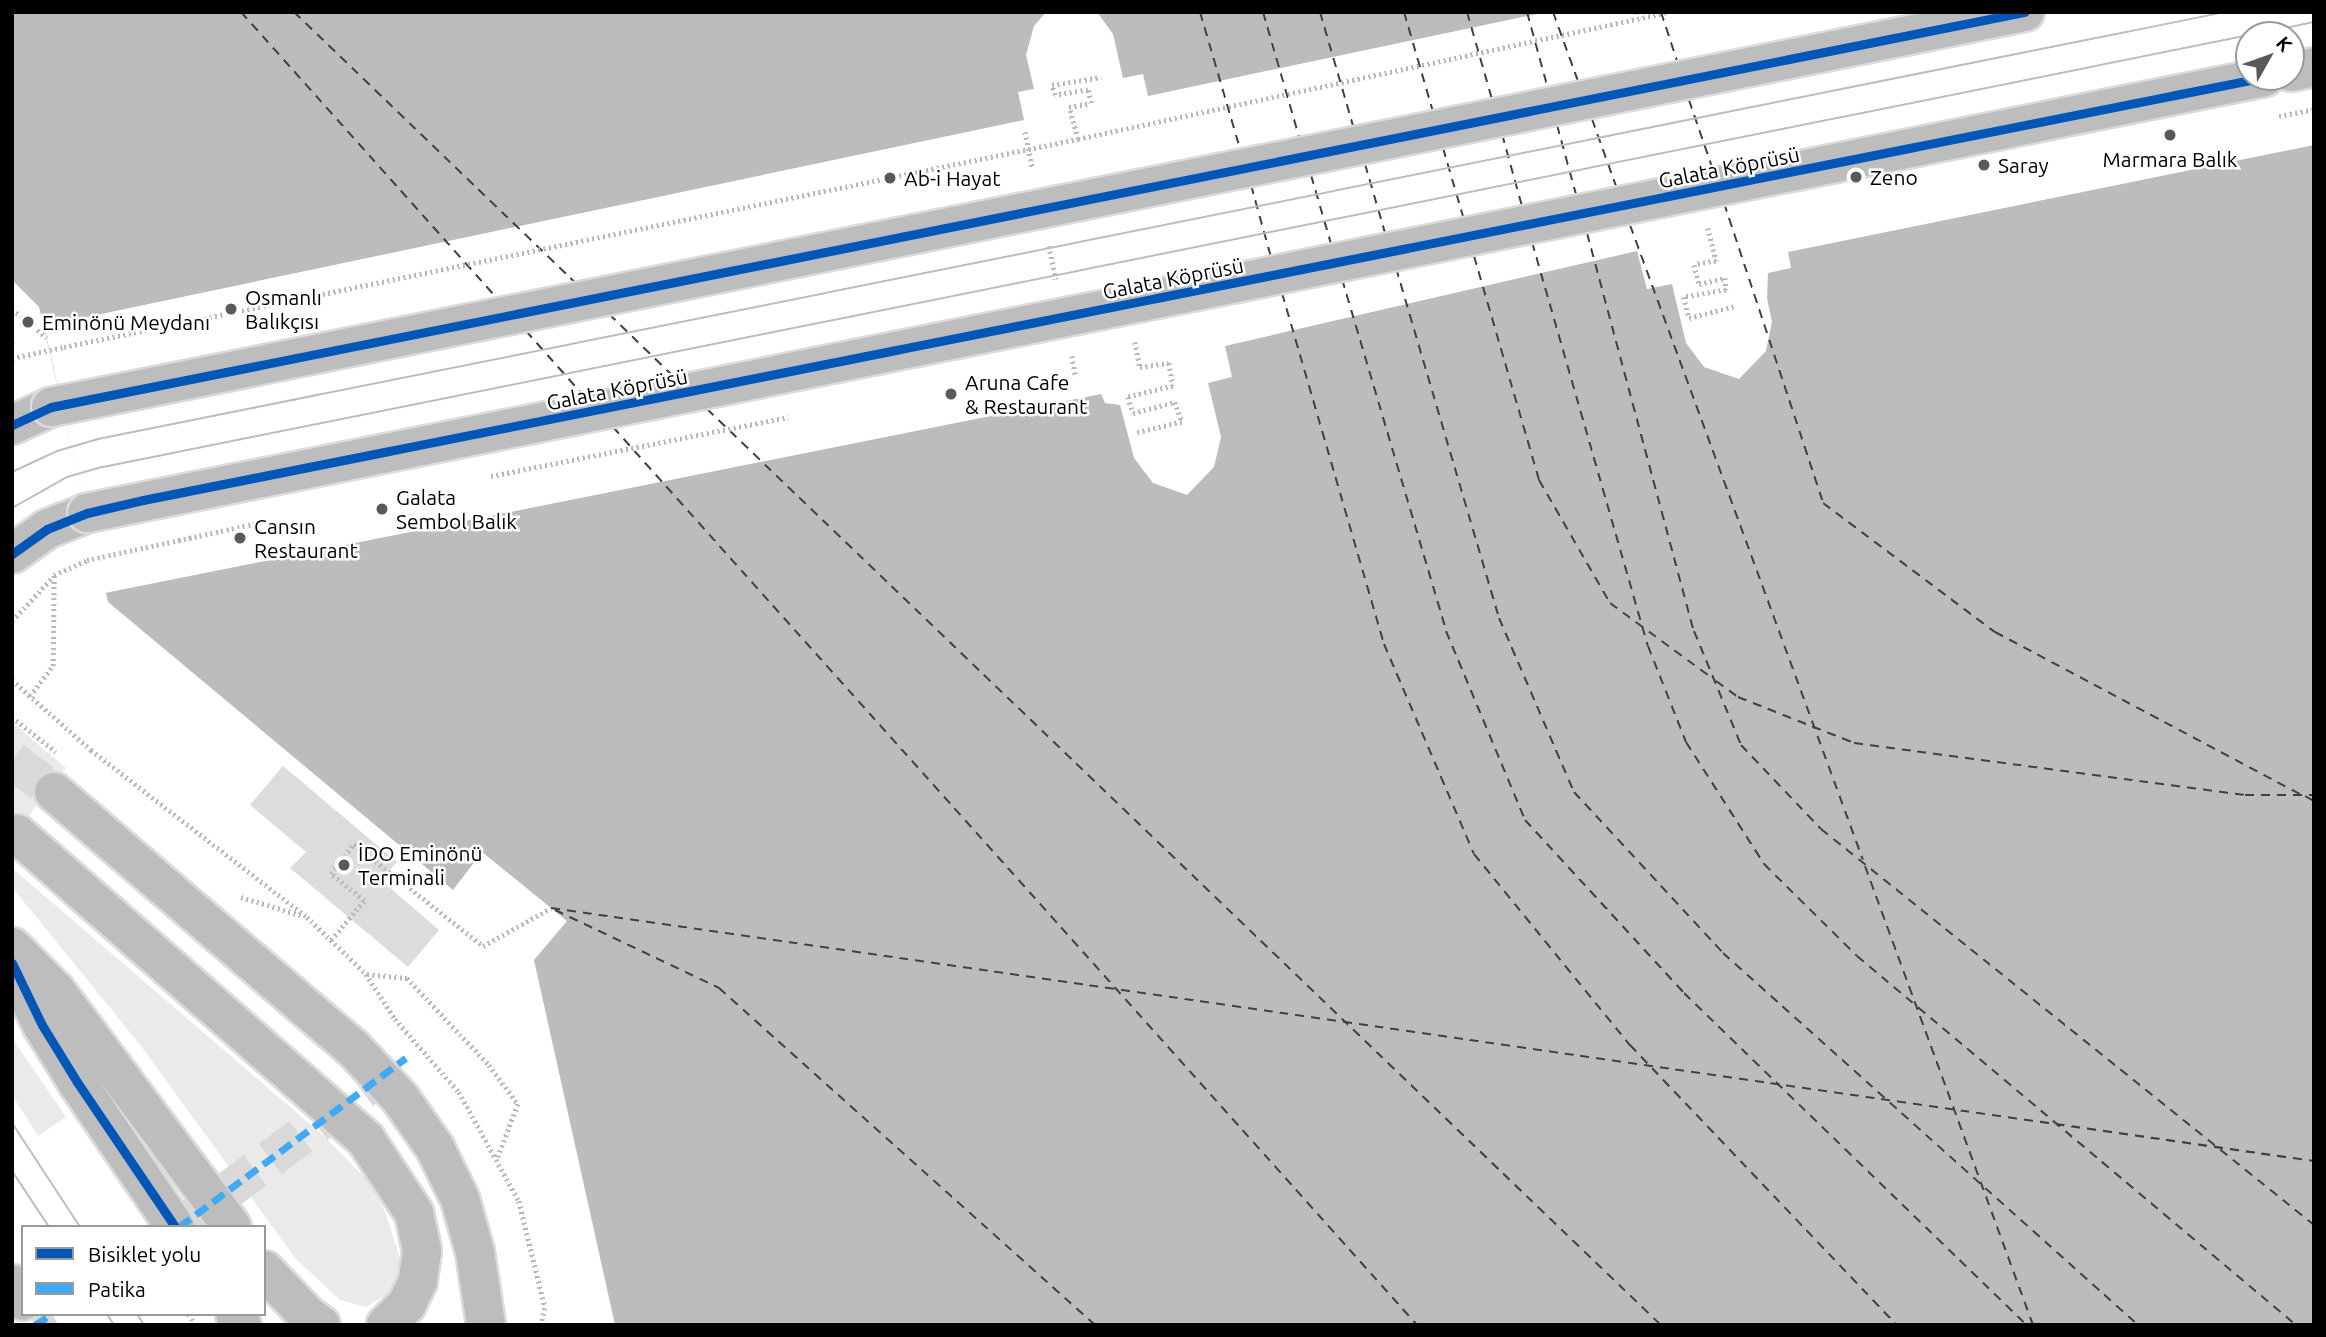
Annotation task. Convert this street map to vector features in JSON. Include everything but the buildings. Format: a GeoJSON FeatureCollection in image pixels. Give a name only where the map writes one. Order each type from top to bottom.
{"type":"FeatureCollection","features":[{"type":"Feature","properties":{"kind":"main road"},"geometry":{"type":"LineString","coordinates":[[12,411],[51,407],[2025,12]]}},
{"type":"Feature","properties":{"kind":"main road","name":"Galata Köprüsü"},"geometry":{"type":"LineString","coordinates":[[12,554],[47,529],[88,513],[2235,83]]}},
{"type":"Feature","properties":{"kind":"main road"},"geometry":{"type":"LineString","coordinates":[[12,425],[51,407]]}},
{"type":"Feature","properties":{"kind":"main road"},"geometry":{"type":"LineString","coordinates":[[54,792],[353,1048],[400,1098],[435,1148],[460,1199],[475,1252],[486,1325]]}},
{"type":"Feature","properties":{"kind":"main road"},"geometry":{"type":"LineString","coordinates":[[17,834],[366,1140],[414,1213],[422,1251],[418,1281],[407,1304],[386,1325]]}},
{"type":"Feature","properties":{"kind":"main road"},"geometry":{"type":"LineString","coordinates":[[12,947],[56,991],[231,1225]]}},
{"type":"Feature","properties":{"kind":"main road"},"geometry":{"type":"LineString","coordinates":[[12,963],[42,1025],[77,1082],[174,1225]]}},
{"type":"Feature","properties":{"kind":"main road"},"geometry":{"type":"LineString","coordinates":[[266,1272],[307,1315],[321,1325]]}},
{"type":"Feature","properties":{"kind":"path"},"geometry":{"type":"LineString","coordinates":[[12,358],[1078,139],[1638,15],[1669,12]]}},
{"type":"Feature","properties":{"kind":"path"},"geometry":{"type":"LineString","coordinates":[[1078,139],[1069,107],[1091,103],[1088,90],[1055,96],[1052,85],[1101,77]]}},
{"type":"Feature","properties":{"kind":"path"},"geometry":{"type":"LineString","coordinates":[[1025,132],[1034,173]]}},
{"type":"Feature","properties":{"kind":"path"},"geometry":{"type":"LineString","coordinates":[[1708,227],[1716,261],[1694,265],[1699,284],[1725,278],[1726,290],[1684,297],[1689,318],[1735,306]]}},
{"type":"Feature","properties":{"kind":"path"},"geometry":{"type":"LineString","coordinates":[[1048,242],[1056,282]]}},
{"type":"Feature","properties":{"kind":"path"},"geometry":{"type":"LineString","coordinates":[[12,309],[47,338]]}},
{"type":"Feature","properties":{"kind":"path"},"geometry":{"type":"LineString","coordinates":[[1135,341],[1140,367],[1169,363],[1173,386],[1128,397],[1133,413],[1175,402],[1182,422],[1136,433]]}},
{"type":"Feature","properties":{"kind":"path"},"geometry":{"type":"LineString","coordinates":[[1071,351],[1076,378]]}},
{"type":"Feature","properties":{"kind":"path"},"geometry":{"type":"LineString","coordinates":[[12,621],[54,575],[53,666],[30,696]]}},
{"type":"Feature","properties":{"kind":"path"},"geometry":{"type":"LineString","coordinates":[[12,680],[91,750]]}},
{"type":"Feature","properties":{"kind":"path"},"geometry":{"type":"LineString","coordinates":[[331,940],[364,901],[331,874],[354,844],[483,946],[551,908]]}},
{"type":"Feature","properties":{"kind":"path"},"geometry":{"type":"LineString","coordinates":[[366,974],[407,978],[489,1065],[518,1104],[497,1160]]}},
{"type":"Feature","properties":{"kind":"shaded area"},"geometry":{"type":"Polygon","coordinates":[[[12,12],[2314,12],[2314,1325],[615,1325],[534,960],[567,921],[482,852],[453,890],[108,602],[39,307],[12,280],[12,12]]]}},
{"type":"Feature","properties":{"kind":"shaded area"},"geometry":{"type":"Polygon","coordinates":[[[12,722],[66,768],[12,838],[12,722]]]}},
{"type":"Feature","properties":{"kind":"shaded area"},"geometry":{"type":"Polygon","coordinates":[[[12,868],[326,1138],[371,1184],[386,1214],[401,1262],[395,1289],[366,1307],[340,1300],[295,1258],[141,1046],[12,887],[12,868]]]}},
{"type":"Feature","properties":{"kind":"shaded area"},"geometry":{"type":"Polygon","coordinates":[[[12,1038],[66,1117],[38,1136],[12,1095],[12,1038]]]}},
{"type":"Feature","properties":{"kind":"pier"},"geometry":{"type":"Polygon","coordinates":[[[1046,12],[1097,12],[1113,34],[1123,78],[1143,74],[1148,96],[1546,12],[2314,12],[2314,145],[1788,252],[1791,268],[1768,273],[1767,298],[1772,322],[1766,351],[1739,379],[1704,367],[1686,343],[1672,284],[1647,289],[1637,251],[1225,346],[1232,377],[1208,383],[1221,437],[1214,467],[1187,495],[1153,483],[1134,458],[1120,405],[1105,403],[1101,394],[105,593],[44,326],[1024,120],[1018,92],[1034,89],[1026,55],[1034,26],[1046,12]]]}},
{"type":"Feature","properties":{"kind":"ferry route"},"geometry":{"type":"LineString","coordinates":[[241,12],[497,298]]}},
{"type":"Feature","properties":{"kind":"ferry route"},"geometry":{"type":"LineString","coordinates":[[294,12],[577,284]]}},
{"type":"Feature","properties":{"kind":"ferry route"},"geometry":{"type":"LineString","coordinates":[[1200,12],[1240,149]]}},
{"type":"Feature","properties":{"kind":"ferry route"},"geometry":{"type":"LineString","coordinates":[[1263,12],[1300,140]]}},
{"type":"Feature","properties":{"kind":"ferry route"},"geometry":{"type":"LineString","coordinates":[[1320,12],[1354,129]]}},
{"type":"Feature","properties":{"kind":"ferry route"},"geometry":{"type":"LineString","coordinates":[[1404,12],[1433,112]]}},
{"type":"Feature","properties":{"kind":"ferry route"},"geometry":{"type":"LineString","coordinates":[[1467,12],[1492,99]]}},
{"type":"Feature","properties":{"kind":"ferry route"},"geometry":{"type":"LineString","coordinates":[[1527,12],[1548,89]]}},
{"type":"Feature","properties":{"kind":"ferry route"},"geometry":{"type":"LineString","coordinates":[[1553,12],[1578,81]]}},
{"type":"Feature","properties":{"kind":"ferry route"},"geometry":{"type":"LineString","coordinates":[[1661,12],[1677,61]]}},
{"type":"Feature","properties":{"kind":"ferry route"},"geometry":{"type":"LineString","coordinates":[[1689,100],[1712,167]]}},
{"type":"Feature","properties":{"kind":"ferry route"},"geometry":{"type":"LineString","coordinates":[[1592,119],[1616,186]]}},
{"type":"Feature","properties":{"kind":"ferry route"},"geometry":{"type":"LineString","coordinates":[[1557,125],[1577,198]]}},
{"type":"Feature","properties":{"kind":"ferry route"},"geometry":{"type":"LineString","coordinates":[[1502,134],[1522,206]]}},
{"type":"Feature","properties":{"kind":"ferry route"},"geometry":{"type":"LineString","coordinates":[[1443,148],[1464,220]]}},
{"type":"Feature","properties":{"kind":"ferry route"},"geometry":{"type":"LineString","coordinates":[[1365,164],[1385,233]]}},
{"type":"Feature","properties":{"kind":"ferry route"},"geometry":{"type":"LineString","coordinates":[[1311,175],[1331,244]]}},
{"type":"Feature","properties":{"kind":"ferry route"},"geometry":{"type":"LineString","coordinates":[[1251,185],[1271,257]]}},
{"type":"Feature","properties":{"kind":"ferry route"},"geometry":{"type":"LineString","coordinates":[[1724,203],[1823,503],[1995,632],[2300,794]]}},
{"type":"Feature","properties":{"kind":"ferry route"},"geometry":{"type":"LineString","coordinates":[[1630,225],[1863,860]]}},
{"type":"Feature","properties":{"kind":"ferry route"},"geometry":{"type":"LineString","coordinates":[[1587,233],[1694,631],[1741,745],[1821,829],[2314,1225]]}},
{"type":"Feature","properties":{"kind":"ferry route"},"geometry":{"type":"LineString","coordinates":[[1532,242],[1648,646],[1686,742],[1764,864],[1857,956],[2296,1325]]}},
{"type":"Feature","properties":{"kind":"ferry route"},"geometry":{"type":"LineString","coordinates":[[1474,256],[1539,480],[1610,603],[1712,678]]}},
{"type":"Feature","properties":{"kind":"ferry route"},"geometry":{"type":"LineString","coordinates":[[1396,268],[1499,618],[1574,792],[1723,953],[2138,1325]]}},
{"type":"Feature","properties":{"kind":"ferry route"},"geometry":{"type":"LineString","coordinates":[[1342,279],[1446,631],[1525,820],[1684,993],[2026,1325]]}},
{"type":"Feature","properties":{"kind":"ferry route"},"geometry":{"type":"LineString","coordinates":[[1282,293],[1384,644],[1474,854],[1630,1045],[1897,1325]]}},
{"type":"Feature","properties":{"kind":"ferry route"},"geometry":{"type":"LineString","coordinates":[[609,314],[673,376]]}},
{"type":"Feature","properties":{"kind":"ferry route"},"geometry":{"type":"LineString","coordinates":[[526,331],[583,395]]}},
{"type":"Feature","properties":{"kind":"ferry route"},"geometry":{"type":"LineString","coordinates":[[707,409],[1661,1325]]}},
{"type":"Feature","properties":{"kind":"ferry route"},"geometry":{"type":"LineString","coordinates":[[613,427],[1417,1325]]}},
{"type":"Feature","properties":{"kind":"ferry route"},"geometry":{"type":"LineString","coordinates":[[1716,681],[1738,697],[1854,743],[2245,795],[2314,795]]}},
{"type":"Feature","properties":{"kind":"ferry route"},"geometry":{"type":"LineString","coordinates":[[2305,796],[2314,801]]}},
{"type":"Feature","properties":{"kind":"ferry route"},"geometry":{"type":"LineString","coordinates":[[1865,866],[2033,1325]]}},
{"type":"Feature","properties":{"kind":"ferry route"},"geometry":{"type":"LineString","coordinates":[[551,908],[2314,1161]]}},
{"type":"Feature","properties":{"kind":"ferry route"},"geometry":{"type":"LineString","coordinates":[[555,910],[719,988],[1095,1325]]}},
{"type":"Feature","properties":{"kind":"tunnel"},"geometry":{"type":"LineString","coordinates":[[12,760],[54,792]]}},
{"type":"Feature","properties":{"kind":"tunnel"},"geometry":{"type":"LineString","coordinates":[[182,1225],[406,1058]]}},
{"type":"Feature","properties":{"kind":"tunnel"},"geometry":{"type":"LineString","coordinates":[[35,1325],[49,1316]]}},
{"type":"Feature","properties":{"kind":"tram line"},"geometry":{"type":"LineString","coordinates":[[12,472],[57,451],[98,439],[2225,12]]}},
{"type":"Feature","properties":{"kind":"tram line"},"geometry":{"type":"LineString","coordinates":[[2305,24],[2314,22]]}},
{"type":"Feature","properties":{"kind":"tram line"},"geometry":{"type":"LineString","coordinates":[[12,508],[67,477],[103,467],[2235,38]]}},
{"type":"Feature","properties":{"kind":"tram line"},"geometry":{"type":"LineString","coordinates":[[12,1123],[79,1225]]}},
{"type":"Feature","properties":{"kind":"tram line"},"geometry":{"type":"LineString","coordinates":[[12,1171],[48,1225]]}},
{"type":"Feature","properties":{"kind":"tram line"},"geometry":{"type":"LineString","coordinates":[[108,1316],[114,1325]]}},
{"type":"Feature","properties":{"kind":"tram line"},"geometry":{"type":"LineString","coordinates":[[138,1316],[144,1325]]}},
{"type":"Feature","properties":{"kind":"marked path"},"geometry":{"type":"LineString","coordinates":[[182,1225],[406,1058]]}},
{"type":"Feature","properties":{"kind":"marked path"},"geometry":{"type":"LineString","coordinates":[[35,1325],[49,1316]]}},
{"type":"Feature","properties":{"kind":"cycle path"},"geometry":{"type":"LineString","coordinates":[[12,425],[51,407],[2025,12]]}},
{"type":"Feature","properties":{"kind":"cycle path"},"geometry":{"type":"LineString","coordinates":[[12,554],[47,529],[87,513],[143,500],[2235,83]]}},
{"type":"Feature","properties":{"kind":"cycle path"},"geometry":{"type":"LineString","coordinates":[[12,963],[42,1025],[77,1082],[174,1225]]}},
{"type":"Feature","properties":{"kind":"place","name":"Marmara Balık"},"geometry":{"type":"Point","coordinates":[2170,135]}},
{"type":"Feature","properties":{"kind":"place","name":"Saray"},"geometry":{"type":"Point","coordinates":[1984,165]}},
{"type":"Feature","properties":{"kind":"place","name":"Zeno"},"geometry":{"type":"Point","coordinates":[1856,177]}},
{"type":"Feature","properties":{"kind":"place","name":"Ab-i Hayat"},"geometry":{"type":"Point","coordinates":[890,178]}},
{"type":"Feature","properties":{"kind":"place","name":"Osmanlı Balıkçısı"},"geometry":{"type":"Point","coordinates":[231,309]}},
{"type":"Feature","properties":{"kind":"place","name":"Eminönü Meydanı"},"geometry":{"type":"Point","coordinates":[28,322]}},
{"type":"Feature","properties":{"kind":"place","name":"Aruna Cafe & Restaurant"},"geometry":{"type":"Point","coordinates":[951,394]}},
{"type":"Feature","properties":{"kind":"place","name":"Galata Sembol Balık"},"geometry":{"type":"Point","coordinates":[382,509]}},
{"type":"Feature","properties":{"kind":"place","name":"Cansın Restaurant"},"geometry":{"type":"Point","coordinates":[240,538]}},
{"type":"Feature","properties":{"kind":"place","name":"İDO Eminönü Terminali"},"geometry":{"type":"Point","coordinates":[344,865]}}]}
